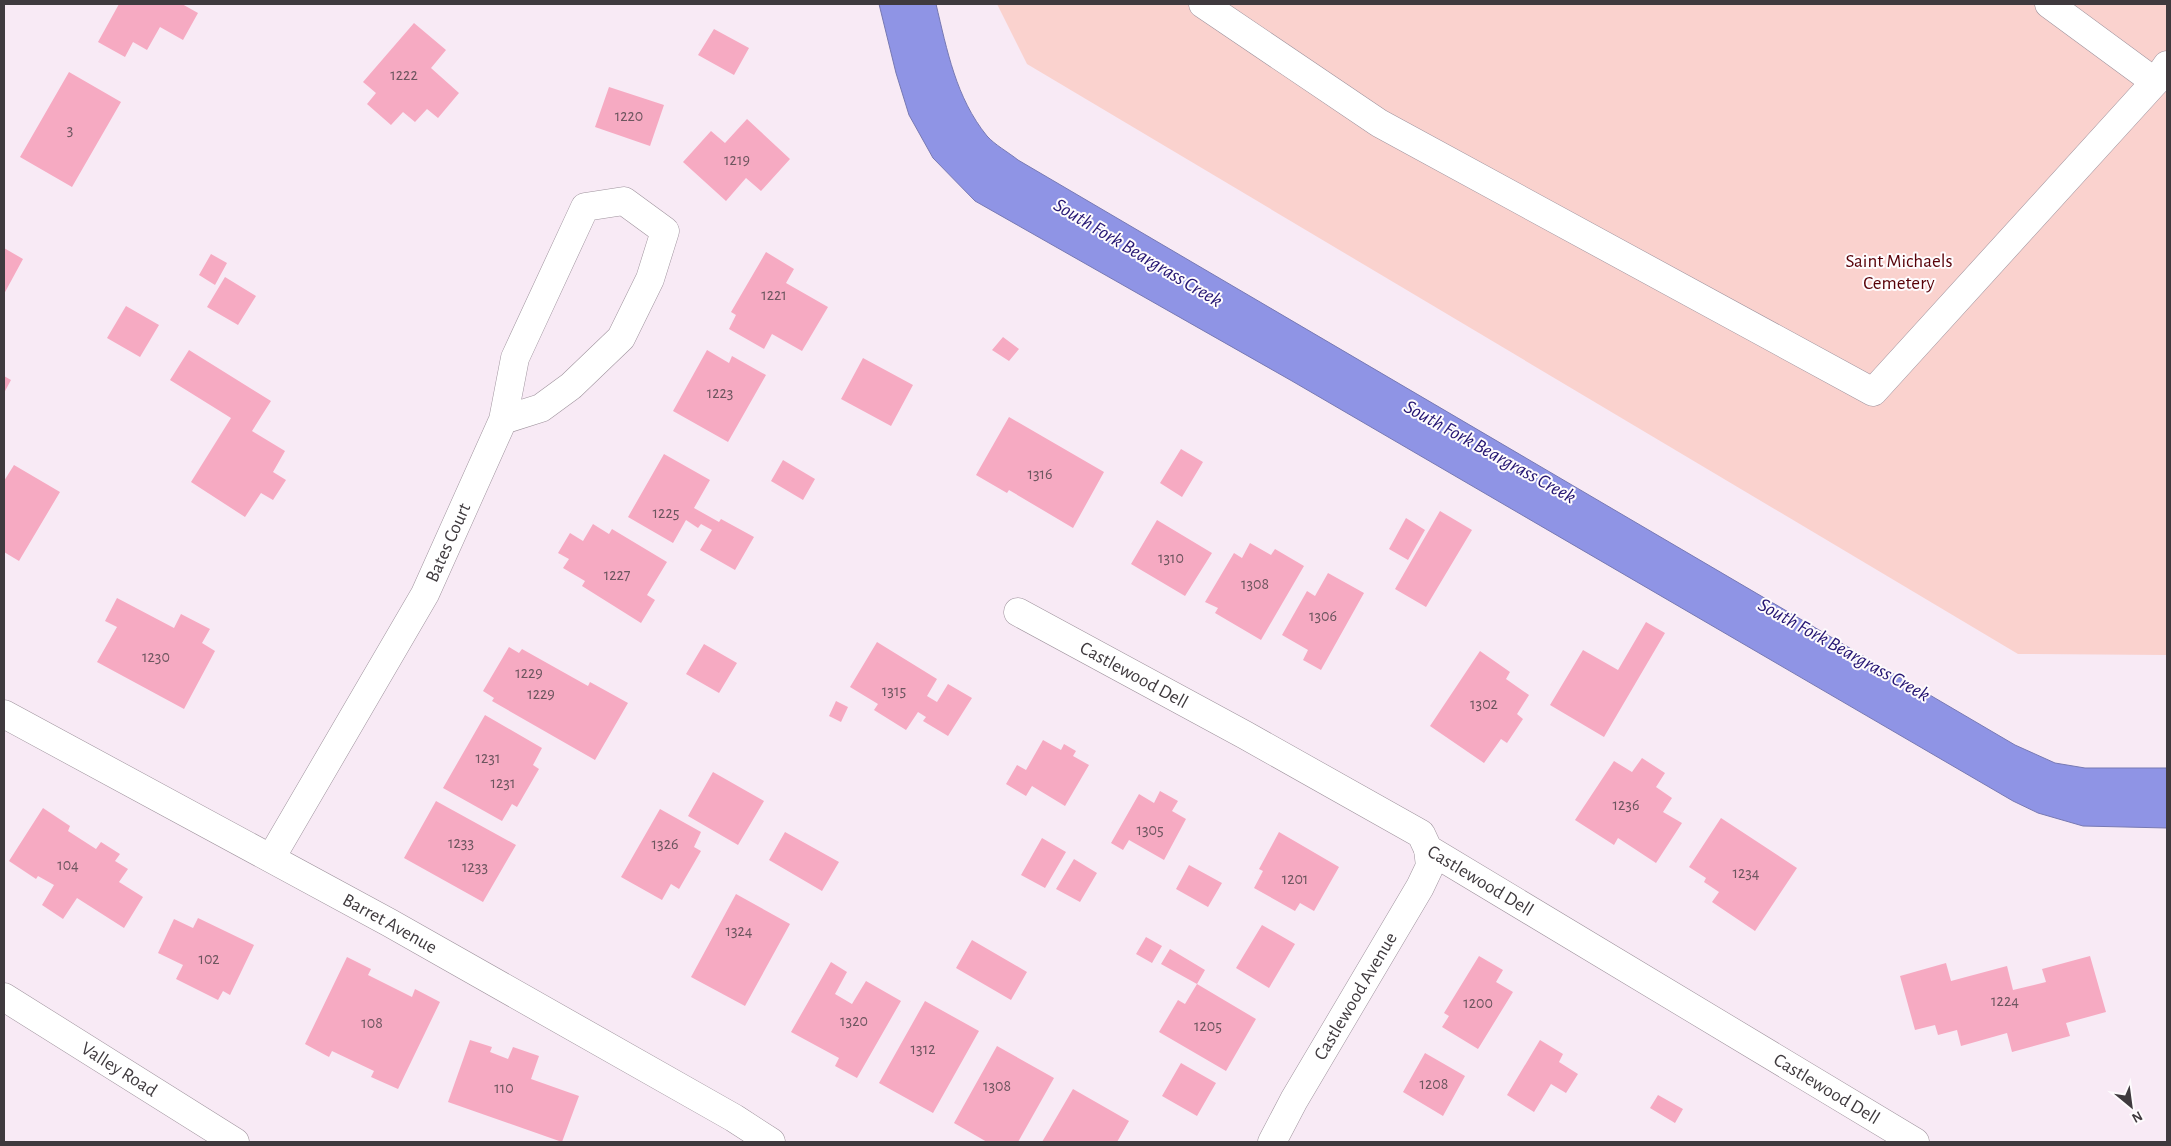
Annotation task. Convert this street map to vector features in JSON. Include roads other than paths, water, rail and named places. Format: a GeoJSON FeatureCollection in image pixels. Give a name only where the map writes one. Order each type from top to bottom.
{"type":"FeatureCollection","features":[{"type":"Feature","properties":{"kind":"street"},"geometry":{"type":"LineString","coordinates":[[1204,4],[1379,123],[1872,392],[2161,73],[2049,4]]}},
{"type":"Feature","properties":{"kind":"street","name":"Bates Court"},"geometry":{"type":"LineString","coordinates":[[271,858],[425,594],[503,420],[515,358],[585,207],[624,201],[665,231],[650,279],[621,338],[571,386],[541,408],[503,420]]}},
{"type":"Feature","properties":{"kind":"street","name":"Castlewood Dell"},"geometry":{"type":"LineString","coordinates":[[1018,612],[1245,734],[1421,834],[1428,849],[1915,1142]]}},
{"type":"Feature","properties":{"kind":"street","name":"Barret Avenue"},"geometry":{"type":"LineString","coordinates":[[4,714],[271,858],[709,1104],[771,1142]]}},
{"type":"Feature","properties":{"kind":"street","name":"Castlewood Avenue"},"geometry":{"type":"LineString","coordinates":[[1272,1142],[1294,1100],[1420,887],[1430,866],[1428,849]]}},
{"type":"Feature","properties":{"kind":"street","name":"Valley Road"},"geometry":{"type":"LineString","coordinates":[[4,997],[235,1142]]}},
{"type":"Feature","properties":{"kind":"water","name":"South Fork Beargrass Creek"},"geometry":{"type":"Polygon","coordinates":[[[879,4],[936,4],[954,73],[968,106],[987,136],[1018,160],[2015,745],[2055,763],[2085,768],[2167,768],[2167,828],[2083,826],[2038,813],[2013,801],[1292,381],[975,201],[933,158],[909,115],[896,73],[879,4]]]}},
{"type":"Feature","properties":{"kind":"park label","name":"Saint Michaels Cemetery"},"geometry":{"type":"Point","coordinates":[1899,272]}}]}
